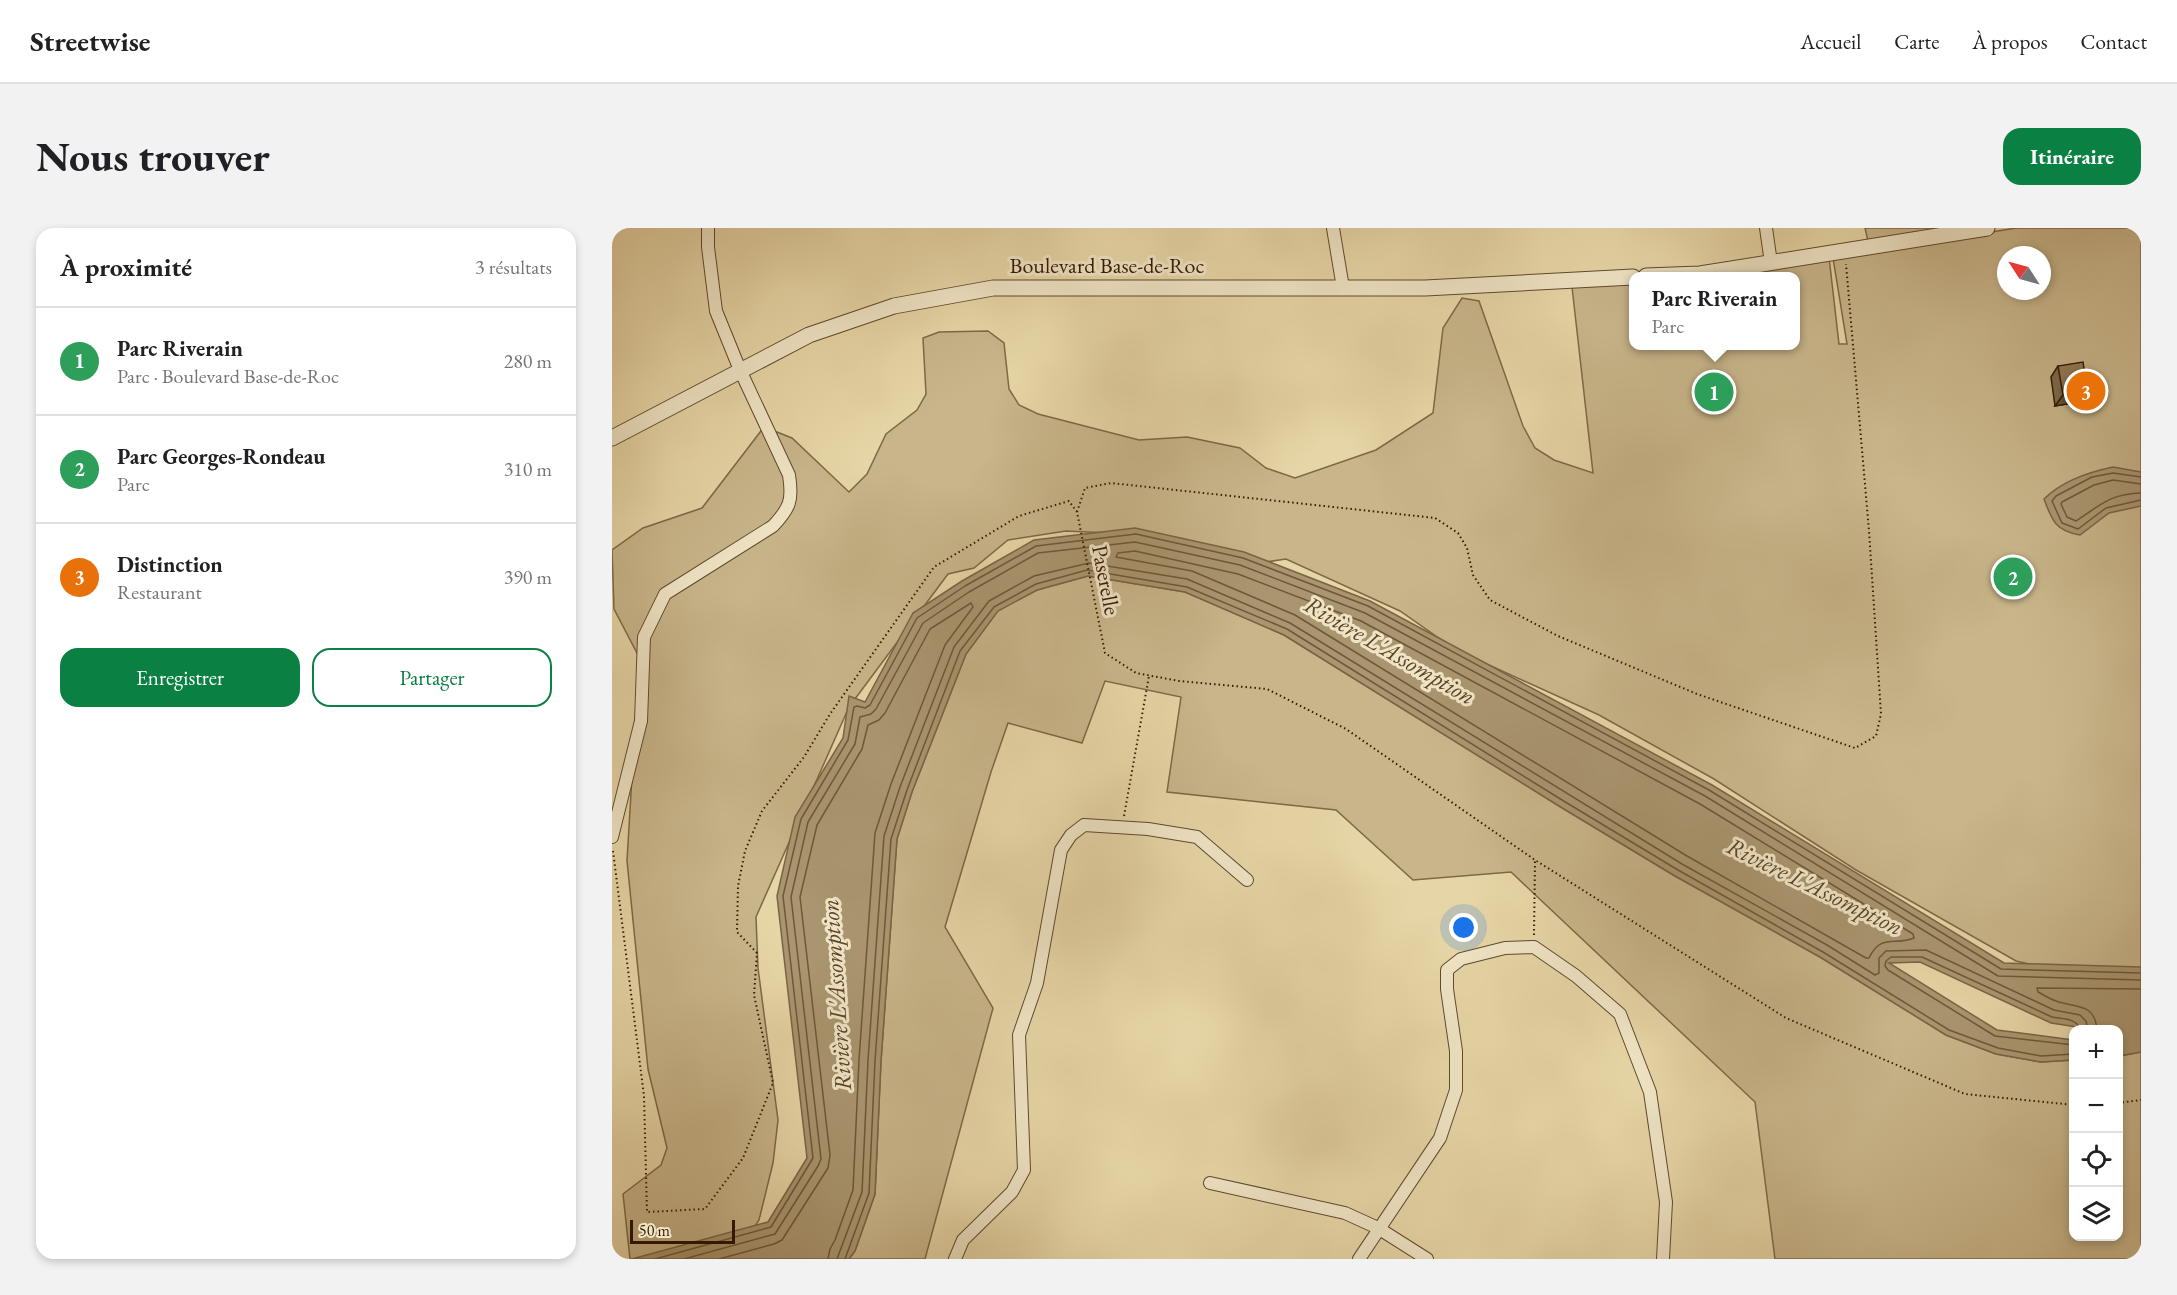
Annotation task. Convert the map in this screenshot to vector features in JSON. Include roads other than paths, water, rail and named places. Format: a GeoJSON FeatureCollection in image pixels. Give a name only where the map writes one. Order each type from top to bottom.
{"type":"FeatureCollection","features":[{"type":"Feature","properties":{"kind":"street"},"geometry":{"type":"LineString","coordinates":[[612,837],[642,721],[644,637],[665,594],[773,526],[787,511],[792,493],[789,475],[740,370],[716,311],[708,247],[708,228]]}},
{"type":"Feature","properties":{"kind":"street"},"geometry":{"type":"LineString","coordinates":[[1333,228],[1342,288]]}},
{"type":"Feature","properties":{"kind":"street"},"geometry":{"type":"LineString","coordinates":[[1766,228],[1771,262]]}},
{"type":"Feature","properties":{"kind":"street"},"geometry":{"type":"LineString","coordinates":[[1712,272],[1987,228]]}},
{"type":"Feature","properties":{"kind":"street","name":"Boulevard Base-de-Roc"},"geometry":{"type":"LineString","coordinates":[[612,438],[809,335],[883,310],[993,288],[1425,288],[1629,277]]}},
{"type":"Feature","properties":{"kind":"street"},"geometry":{"type":"LineString","coordinates":[[955,1259],[963,1240],[1012,1192],[1024,1170],[1018,1035],[1037,983],[1061,850],[1071,835],[1084,825],[1148,829],[1197,837],[1247,880]]}},
{"type":"Feature","properties":{"kind":"street"},"geometry":{"type":"LineString","coordinates":[[1359,1259],[1440,1138],[1456,1090],[1456,1051],[1447,989],[1447,970],[1461,959],[1505,948],[1534,947],[1576,976],[1620,1014],[1650,1092],[1666,1202],[1663,1259]]}},
{"type":"Feature","properties":{"kind":"street"},"geometry":{"type":"LineString","coordinates":[[1210,1183],[1345,1213],[1378,1228],[1427,1259]]}},
{"type":"Feature","properties":{"kind":"water"},"geometry":{"type":"Polygon","coordinates":[[[2113,467],[2141,472],[2141,506],[2109,513],[2080,535],[2060,528],[2044,499],[2059,487],[2076,478],[2113,467]]]}},
{"type":"Feature","properties":{"kind":"water","name":"Rivière L'Assomption"},"geometry":{"type":"Polygon","coordinates":[[[1135,528],[1244,552],[1370,601],[1712,785],[2004,963],[2141,967],[2141,1052],[2123,1055],[2123,1025],[2069,1026],[2051,1023],[1920,962],[1889,963],[1997,1030],[2069,1039],[2069,1060],[2041,1062],[1996,1054],[1946,1035],[1820,957],[1675,876],[1559,806],[1284,635],[1185,592],[1088,576],[1037,590],[998,611],[966,654],[912,792],[897,839],[881,1061],[875,1194],[855,1251],[849,1259],[632,1259],[768,1222],[807,1158],[777,896],[795,817],[843,738],[849,696],[865,702],[913,613],[962,581],[1034,540],[1135,528]]]}},
{"type":"Feature","properties":{"kind":"place","name":"Distinction"},"geometry":{"type":"Point","coordinates":[2086,391]}},
{"type":"Feature","properties":{"kind":"place","name":"Parc Riverain"},"geometry":{"type":"Point","coordinates":[1714,392]}},
{"type":"Feature","properties":{"kind":"place","name":"Parc Georges-Rondeau"},"geometry":{"type":"Point","coordinates":[2013,577]}}]}
